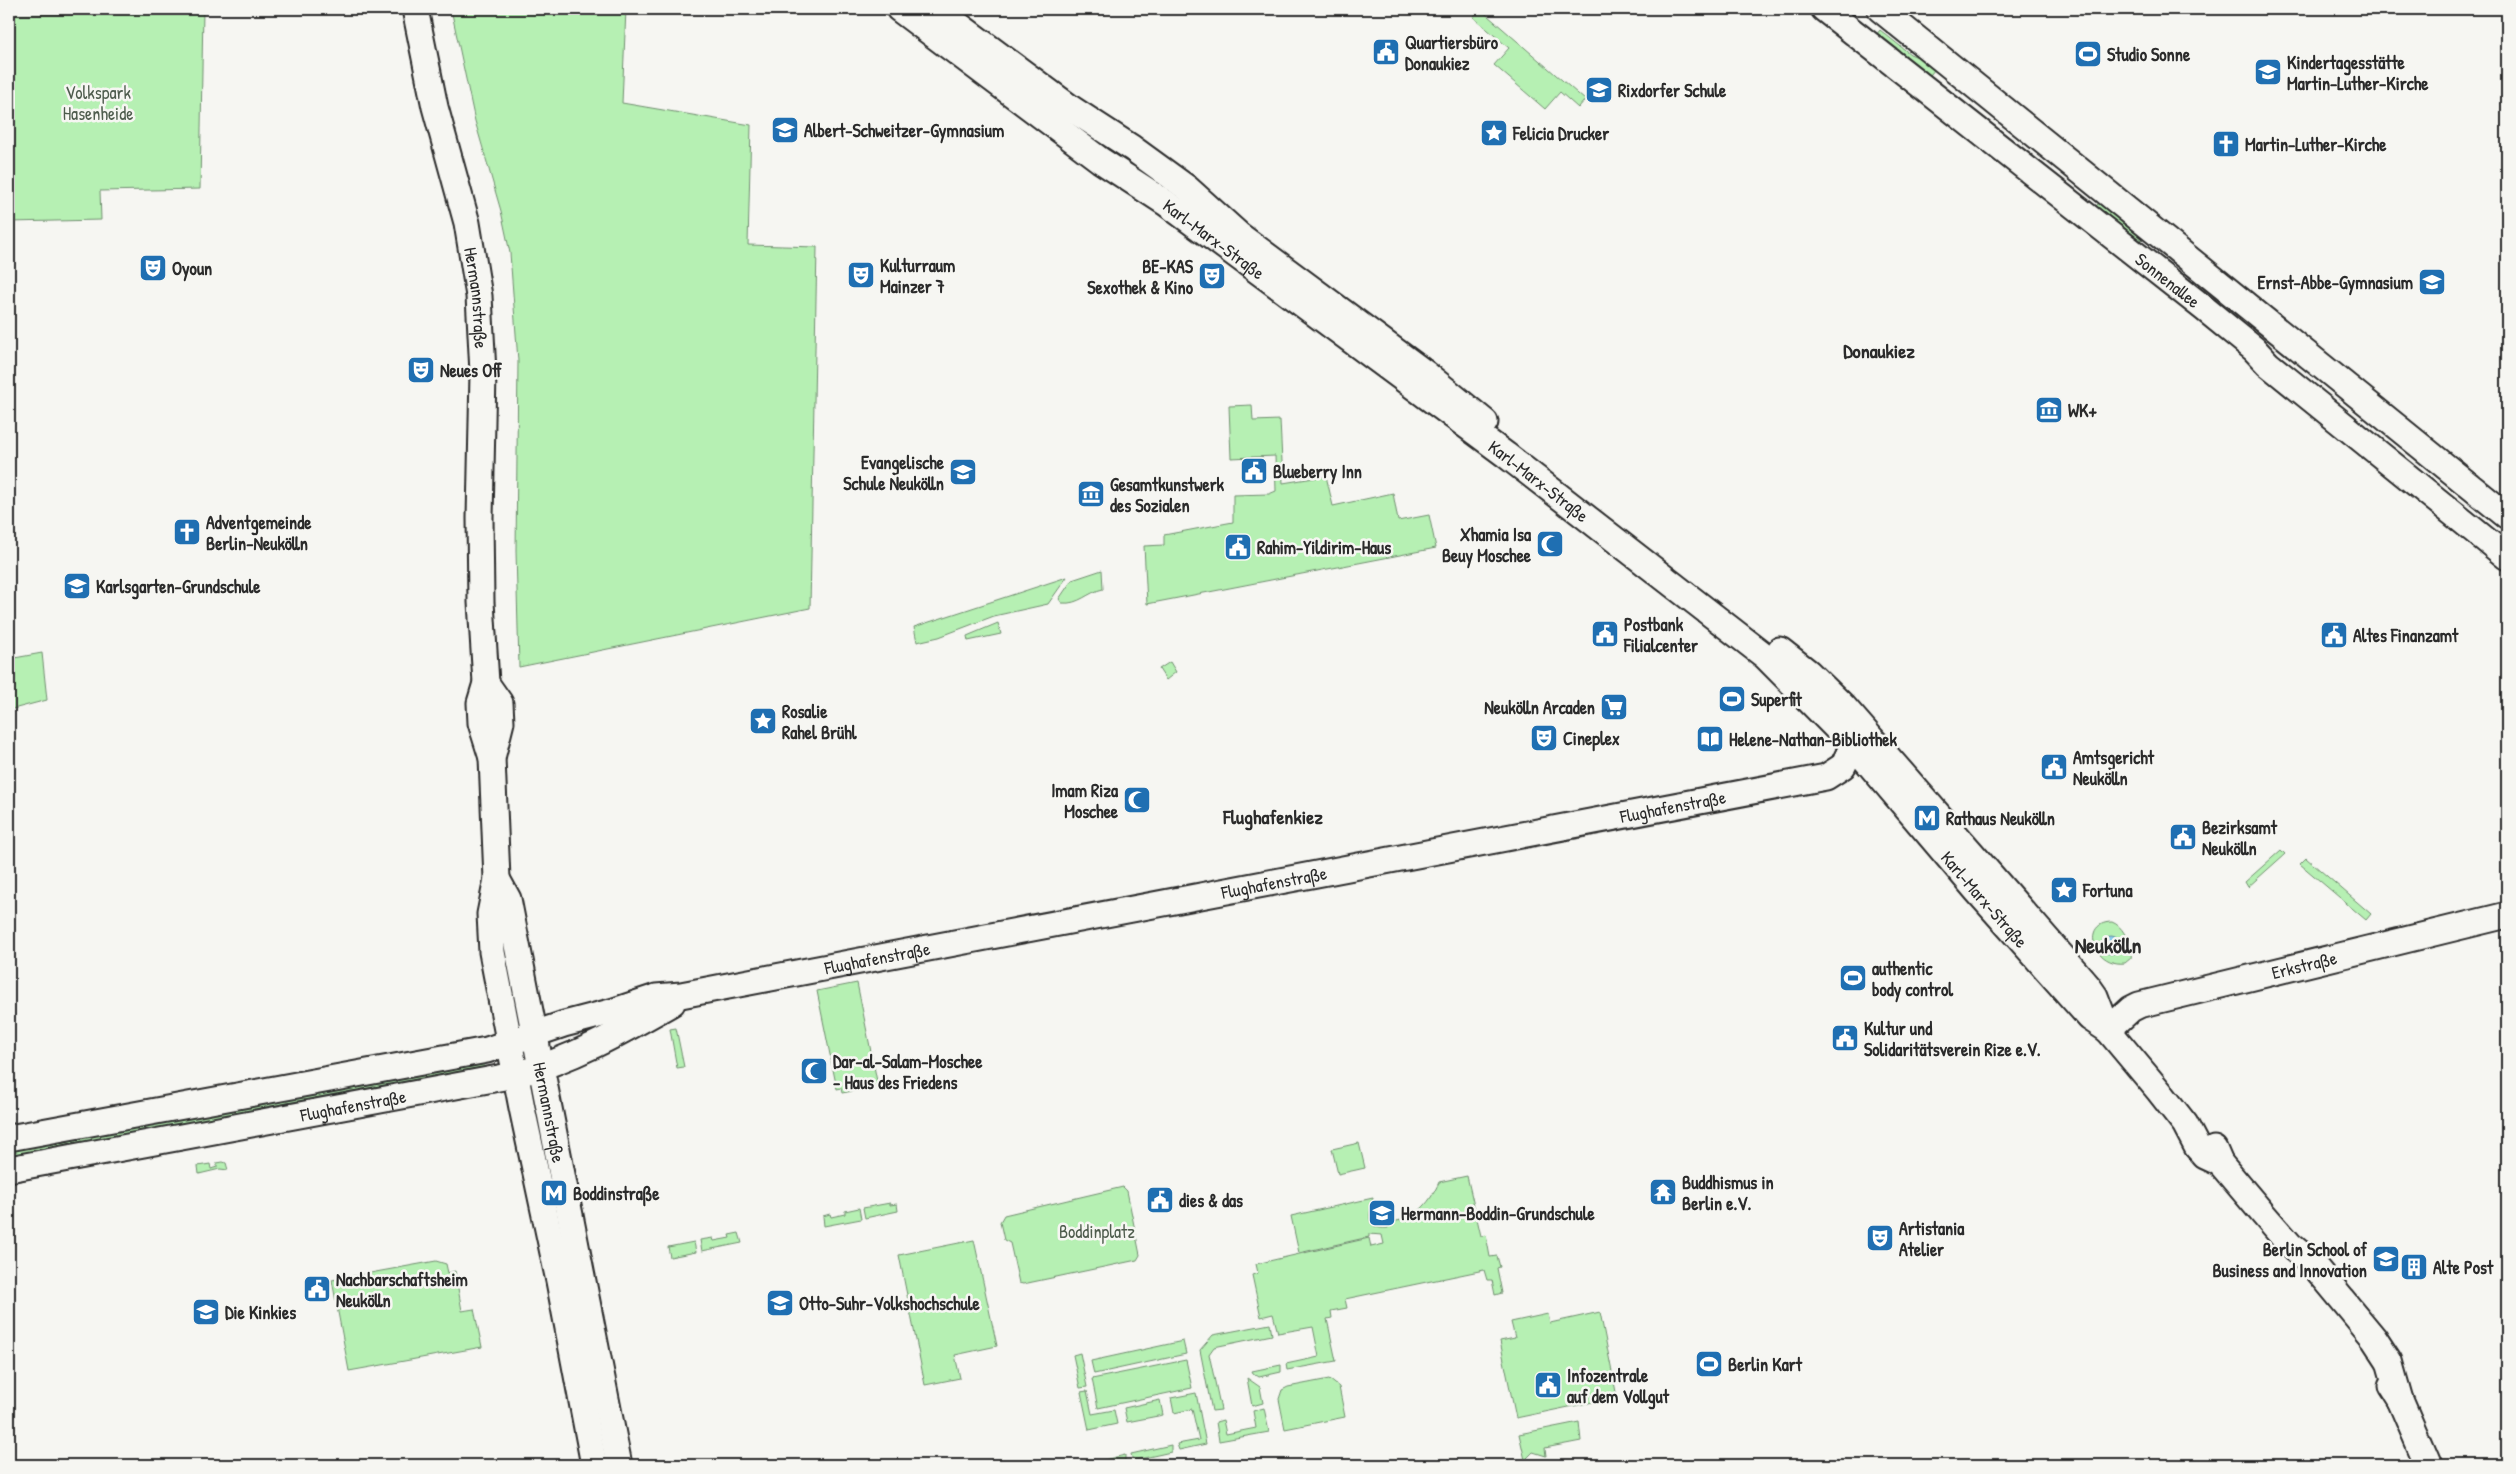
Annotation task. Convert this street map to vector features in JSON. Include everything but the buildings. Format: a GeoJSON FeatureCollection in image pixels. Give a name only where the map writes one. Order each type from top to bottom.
{"type":"FeatureCollection","features":[{"type":"Feature","properties":{"kind":"main road","name":"Hermannstraße"},"geometry":{"type":"LineString","coordinates":[[415,9],[441,132],[467,224],[479,296],[483,373],[480,518],[481,602],[486,683],[480,703],[481,720],[492,758],[497,879],[490,914],[492,952],[508,1043],[544,1204],[594,1465]]}},
{"type":"Feature","properties":{"kind":"main road","name":"Karl-Marx-Straße"},"geometry":{"type":"LineString","coordinates":[[899,9],[1100,160],[1166,203],[1505,447],[1789,657],[1844,707],[2088,986],[2095,996],[2108,1030]]}},
{"type":"Feature","properties":{"kind":"main road","name":"Karl-Marx-Straße"},"geometry":{"type":"LineString","coordinates":[[937,9],[1072,109],[1132,148],[1187,188],[1239,235],[1425,373],[1505,447],[1765,656],[1854,746],[2045,968],[2090,1018],[2108,1030],[2185,1124],[2206,1140],[2214,1149],[2220,1163],[2290,1245],[2311,1262],[2390,1361],[2400,1400],[2428,1465]]}},
{"type":"Feature","properties":{"kind":"main road","name":"Sonnenallee"},"geometry":{"type":"LineString","coordinates":[[1824,9],[2205,309],[2254,349],[2268,364],[2507,558]]}},
{"type":"Feature","properties":{"kind":"main road","name":"Sonnenallee"},"geometry":{"type":"LineString","coordinates":[[1880,9],[2507,516]]}},
{"type":"Feature","properties":{"kind":"main road"},"geometry":{"type":"LineString","coordinates":[[1844,707],[1854,746],[1884,754]]}},
{"type":"Feature","properties":{"kind":"main road","name":"Flughafenstraße"},"geometry":{"type":"LineString","coordinates":[[9,1138],[487,1050],[656,996],[681,995],[1826,777],[1843,766],[1854,746]]}},
{"type":"Feature","properties":{"kind":"main road","name":"Hermannstraße"},"geometry":{"type":"LineString","coordinates":[[497,879],[508,899],[619,1465]]}},
{"type":"Feature","properties":{"kind":"main road","name":"Erkstraße"},"geometry":{"type":"LineString","coordinates":[[2108,1030],[2131,1009],[2140,1005],[2507,915]]}},
{"type":"Feature","properties":{"kind":"main road","name":"Flughafenstraße"},"geometry":{"type":"LineString","coordinates":[[9,1169],[515,1075],[541,1068],[612,1038],[676,1000],[681,995]]}},
{"type":"Feature","properties":{"kind":"green space","name":"Volkspark Hasenheide"},"geometry":{"type":"Polygon","coordinates":[[[137,9],[203,9],[200,189],[100,191],[101,220],[9,222],[9,15],[136,14],[137,9]]]}},
{"type":"Feature","properties":{"kind":"green space"},"geometry":{"type":"Polygon","coordinates":[[[451,9],[626,9],[622,103],[751,125],[748,245],[817,247],[810,608],[519,667],[516,551],[518,361],[510,253],[501,211],[475,121],[451,9]]]}},
{"type":"Feature","properties":{"kind":"green space"},"geometry":{"type":"Polygon","coordinates":[[[1480,9],[1585,100],[1578,108],[1560,92],[1545,109],[1494,65],[1509,48],[1473,17],[1480,9]]]}},
{"type":"Feature","properties":{"kind":"green space"},"geometry":{"type":"Polygon","coordinates":[[[1880,30],[1910,54],[1938,65],[1927,79],[1876,35],[1880,30]]]}},
{"type":"Feature","properties":{"kind":"green space"},"geometry":{"type":"Polygon","coordinates":[[[2103,198],[2146,234],[2141,240],[2126,229],[2091,212],[2103,198]]]}},
{"type":"Feature","properties":{"kind":"green space"},"geometry":{"type":"Polygon","coordinates":[[[1252,405],[1253,421],[1280,420],[1283,483],[1326,476],[1333,506],[1393,493],[1398,521],[1429,515],[1436,548],[1147,604],[1144,546],[1164,545],[1164,535],[1233,522],[1233,495],[1269,494],[1276,491],[1275,456],[1231,458],[1229,406],[1252,405]]]}},
{"type":"Feature","properties":{"kind":"green space"},"geometry":{"type":"Polygon","coordinates":[[[1102,570],[1103,589],[1073,602],[1062,603],[1059,599],[1072,580],[1102,570]]]}},
{"type":"Feature","properties":{"kind":"green space"},"geometry":{"type":"Polygon","coordinates":[[[1067,577],[1048,604],[994,616],[939,637],[917,642],[914,627],[1067,577]]]}},
{"type":"Feature","properties":{"kind":"green space"},"geometry":{"type":"Polygon","coordinates":[[[998,623],[1001,634],[968,641],[967,636],[998,623]]]}},
{"type":"Feature","properties":{"kind":"green space"},"geometry":{"type":"Polygon","coordinates":[[[42,653],[47,700],[9,710],[9,659],[42,653]]]}},
{"type":"Feature","properties":{"kind":"green space"},"geometry":{"type":"Polygon","coordinates":[[[1170,662],[1176,672],[1166,680],[1159,669],[1170,662]]]}},
{"type":"Feature","properties":{"kind":"green space"},"geometry":{"type":"Polygon","coordinates":[[[2281,850],[2285,854],[2248,887],[2245,882],[2281,850]]]}},
{"type":"Feature","properties":{"kind":"green space"},"geometry":{"type":"Polygon","coordinates":[[[2306,858],[2371,914],[2366,920],[2300,864],[2306,858]]]}},
{"type":"Feature","properties":{"kind":"green space"},"geometry":{"type":"Polygon","coordinates":[[[2112,922],[2122,930],[2132,949],[2131,958],[2125,963],[2114,962],[2105,958],[2098,952],[2094,944],[2096,929],[2102,924],[2112,922]]]}},
{"type":"Feature","properties":{"kind":"green space"},"geometry":{"type":"Polygon","coordinates":[[[857,983],[878,1086],[842,1093],[841,1088],[837,1089],[817,991],[857,983]]]}},
{"type":"Feature","properties":{"kind":"green space"},"geometry":{"type":"Polygon","coordinates":[[[676,1028],[684,1067],[677,1068],[670,1029],[676,1028]]]}},
{"type":"Feature","properties":{"kind":"green space"},"geometry":{"type":"Polygon","coordinates":[[[483,1058],[485,1069],[9,1157],[9,1145],[483,1058]]]}},
{"type":"Feature","properties":{"kind":"green space"},"geometry":{"type":"Polygon","coordinates":[[[1359,1143],[1365,1168],[1338,1174],[1332,1149],[1359,1143]]]}},
{"type":"Feature","properties":{"kind":"green space"},"geometry":{"type":"Polygon","coordinates":[[[217,1163],[226,1163],[228,1170],[220,1169],[199,1174],[198,1166],[210,1164],[211,1169],[217,1167],[217,1163]]]}},
{"type":"Feature","properties":{"kind":"green space"},"geometry":{"type":"Polygon","coordinates":[[[1467,1176],[1481,1236],[1486,1235],[1490,1257],[1497,1256],[1500,1267],[1497,1268],[1502,1293],[1495,1295],[1492,1280],[1487,1280],[1484,1270],[1345,1299],[1347,1308],[1331,1311],[1332,1318],[1327,1319],[1336,1361],[1287,1370],[1286,1364],[1319,1357],[1313,1327],[1278,1333],[1273,1314],[1261,1317],[1252,1275],[1258,1273],[1256,1264],[1369,1238],[1371,1247],[1384,1244],[1382,1235],[1369,1234],[1369,1237],[1299,1253],[1291,1216],[1373,1198],[1370,1214],[1371,1223],[1380,1228],[1388,1228],[1388,1222],[1405,1219],[1419,1211],[1435,1191],[1439,1182],[1467,1176]]]}},
{"type":"Feature","properties":{"kind":"green space","name":"Boddinplatz"},"geometry":{"type":"Polygon","coordinates":[[[1123,1187],[1127,1191],[1140,1255],[1137,1260],[1023,1284],[1019,1283],[1010,1243],[1004,1240],[1000,1222],[1004,1215],[1123,1187]]]}},
{"type":"Feature","properties":{"kind":"green space"},"geometry":{"type":"Polygon","coordinates":[[[890,1203],[890,1205],[897,1204],[898,1211],[865,1218],[863,1208],[890,1203]]]}},
{"type":"Feature","properties":{"kind":"green space"},"geometry":{"type":"Polygon","coordinates":[[[859,1208],[861,1219],[824,1226],[823,1216],[830,1214],[831,1217],[845,1214],[845,1211],[859,1208]]]}},
{"type":"Feature","properties":{"kind":"green space"},"geometry":{"type":"Polygon","coordinates":[[[739,1233],[742,1243],[702,1251],[700,1240],[713,1238],[714,1241],[730,1238],[729,1235],[739,1233]]]}},
{"type":"Feature","properties":{"kind":"green space"},"geometry":{"type":"Polygon","coordinates":[[[974,1240],[997,1346],[955,1355],[960,1378],[925,1385],[899,1255],[974,1240]]]}},
{"type":"Feature","properties":{"kind":"green space"},"geometry":{"type":"Polygon","coordinates":[[[694,1242],[696,1252],[670,1257],[668,1247],[694,1242]]]}},
{"type":"Feature","properties":{"kind":"green space"},"geometry":{"type":"Polygon","coordinates":[[[436,1261],[446,1264],[448,1273],[455,1271],[462,1311],[474,1309],[482,1347],[349,1371],[332,1280],[436,1261]]]}},
{"type":"Feature","properties":{"kind":"green space"},"geometry":{"type":"Polygon","coordinates":[[[1600,1312],[1617,1397],[1516,1418],[1500,1341],[1515,1338],[1511,1322],[1548,1314],[1550,1323],[1600,1312]]]}},
{"type":"Feature","properties":{"kind":"green space"},"geometry":{"type":"Polygon","coordinates":[[[1270,1324],[1272,1335],[1214,1347],[1209,1354],[1221,1410],[1212,1411],[1200,1350],[1213,1335],[1270,1324]]]}},
{"type":"Feature","properties":{"kind":"green space"},"geometry":{"type":"Polygon","coordinates":[[[1183,1341],[1186,1354],[1094,1374],[1091,1361],[1183,1341]]]}},
{"type":"Feature","properties":{"kind":"green space"},"geometry":{"type":"Polygon","coordinates":[[[1080,1353],[1087,1387],[1080,1388],[1073,1355],[1080,1353]]]}},
{"type":"Feature","properties":{"kind":"green space"},"geometry":{"type":"Polygon","coordinates":[[[1186,1360],[1192,1388],[1098,1408],[1092,1379],[1186,1360]]]}},
{"type":"Feature","properties":{"kind":"green space"},"geometry":{"type":"Polygon","coordinates":[[[1281,1365],[1281,1372],[1259,1377],[1252,1371],[1281,1365]]]}},
{"type":"Feature","properties":{"kind":"green space"},"geometry":{"type":"Polygon","coordinates":[[[1247,1378],[1260,1387],[1263,1403],[1252,1406],[1247,1378]]]}},
{"type":"Feature","properties":{"kind":"green space"},"geometry":{"type":"Polygon","coordinates":[[[1329,1379],[1339,1387],[1345,1417],[1285,1429],[1279,1399],[1282,1390],[1288,1387],[1329,1379]]]}},
{"type":"Feature","properties":{"kind":"green space"},"geometry":{"type":"Polygon","coordinates":[[[1087,1391],[1092,1414],[1114,1410],[1117,1424],[1089,1430],[1081,1392],[1087,1391]]]}},
{"type":"Feature","properties":{"kind":"green space"},"geometry":{"type":"Polygon","coordinates":[[[1196,1393],[1206,1444],[1179,1450],[1177,1444],[1199,1440],[1192,1409],[1174,1413],[1171,1398],[1196,1393]]]}},
{"type":"Feature","properties":{"kind":"green space"},"geometry":{"type":"Polygon","coordinates":[[[1160,1400],[1163,1415],[1127,1422],[1124,1408],[1160,1400]]]}},
{"type":"Feature","properties":{"kind":"green space"},"geometry":{"type":"Polygon","coordinates":[[[1264,1408],[1269,1432],[1219,1441],[1216,1422],[1223,1420],[1226,1434],[1256,1428],[1253,1411],[1264,1408]]]}},
{"type":"Feature","properties":{"kind":"green space"},"geometry":{"type":"Polygon","coordinates":[[[1579,1422],[1581,1441],[1545,1448],[1546,1456],[1533,1452],[1527,1458],[1528,1465],[1519,1465],[1518,1462],[1525,1460],[1519,1434],[1579,1422]]]}},
{"type":"Feature","properties":{"kind":"green space"},"geometry":{"type":"Polygon","coordinates":[[[1171,1445],[1171,1452],[1135,1460],[1132,1458],[1131,1454],[1171,1445]]]}},
{"type":"Feature","properties":{"kind":"green space"},"geometry":{"type":"Polygon","coordinates":[[[1125,1455],[1125,1462],[1108,1465],[1083,1465],[1125,1455]]]}},
{"type":"Feature","properties":{"kind":"water"},"geometry":{"type":"Polygon","coordinates":[[[2111,936],[2117,939],[2120,945],[2117,951],[2111,954],[2105,951],[2102,945],[2105,939],[2111,936]]]}},
{"type":"Feature","properties":{"kind":"place","name":"Quartiersbüro Donaukiez"},"geometry":{"type":"Point","coordinates":[1386,52]}},
{"type":"Feature","properties":{"kind":"place","name":"Studio Sonne"},"geometry":{"type":"Point","coordinates":[2088,54]}},
{"type":"Feature","properties":{"kind":"place","name":"Kindertagesstätte Martin-Luther-Kirche"},"geometry":{"type":"Point","coordinates":[2268,72]}},
{"type":"Feature","properties":{"kind":"place","name":"Rixdorfer Schule"},"geometry":{"type":"Point","coordinates":[1599,90]}},
{"type":"Feature","properties":{"kind":"place","name":"Albert-Schweitzer-Gymnasium"},"geometry":{"type":"Point","coordinates":[785,130]}},
{"type":"Feature","properties":{"kind":"place","name":"Felicia Drucker"},"geometry":{"type":"Point","coordinates":[1494,133]}},
{"type":"Feature","properties":{"kind":"place","name":"Martin-Luther-Kirche"},"geometry":{"type":"Point","coordinates":[2226,144]}},
{"type":"Feature","properties":{"kind":"place","name":"Oyoun"},"geometry":{"type":"Point","coordinates":[153,268]}},
{"type":"Feature","properties":{"kind":"place","name":"Kulturraum Mainzer 7"},"geometry":{"type":"Point","coordinates":[861,275]}},
{"type":"Feature","properties":{"kind":"place","name":"BE-KAS Sexothek & Kino"},"geometry":{"type":"Point","coordinates":[1212,276]}},
{"type":"Feature","properties":{"kind":"place","name":"Ernst-Abbe-Gymnasium"},"geometry":{"type":"Point","coordinates":[2432,282]}},
{"type":"Feature","properties":{"kind":"place","name":"Neues Off"},"geometry":{"type":"Point","coordinates":[421,370]}},
{"type":"Feature","properties":{"kind":"place","name":"WK+"},"geometry":{"type":"Point","coordinates":[2049,410]}},
{"type":"Feature","properties":{"kind":"place","name":"Blueberry Inn"},"geometry":{"type":"Point","coordinates":[1254,471]}},
{"type":"Feature","properties":{"kind":"place","name":"Evangelische Schule Neukölln"},"geometry":{"type":"Point","coordinates":[963,472]}},
{"type":"Feature","properties":{"kind":"place","name":"Gesamtkunstwerk des Sozialen"},"geometry":{"type":"Point","coordinates":[1091,494]}},
{"type":"Feature","properties":{"kind":"place","name":"Adventgemeinde Berlin-Neukölln"},"geometry":{"type":"Point","coordinates":[187,532]}},
{"type":"Feature","properties":{"kind":"place","name":"Xhamia Isa Beuy Moschee"},"geometry":{"type":"Point","coordinates":[1550,544]}},
{"type":"Feature","properties":{"kind":"place","name":"Rahim-Yildirim-Haus"},"geometry":{"type":"Point","coordinates":[1238,547]}},
{"type":"Feature","properties":{"kind":"place","name":"Karlsgarten-Grundschule"},"geometry":{"type":"Point","coordinates":[77,586]}},
{"type":"Feature","properties":{"kind":"place","name":"Postbank Filialcenter"},"geometry":{"type":"Point","coordinates":[1605,634]}},
{"type":"Feature","properties":{"kind":"place","name":"Altes Finanzamt"},"geometry":{"type":"Point","coordinates":[2334,635]}},
{"type":"Feature","properties":{"kind":"place","name":"Superfit"},"geometry":{"type":"Point","coordinates":[1732,699]}},
{"type":"Feature","properties":{"kind":"place","name":"Neukölln Arcaden"},"geometry":{"type":"Point","coordinates":[1614,707]}},
{"type":"Feature","properties":{"kind":"place","name":"Rosalie Rahel Brühl"},"geometry":{"type":"Point","coordinates":[763,721]}},
{"type":"Feature","properties":{"kind":"place","name":"Cineplex"},"geometry":{"type":"Point","coordinates":[1544,738]}},
{"type":"Feature","properties":{"kind":"place","name":"Helene-Nathan-Bibliothek"},"geometry":{"type":"Point","coordinates":[1710,739]}},
{"type":"Feature","properties":{"kind":"place","name":"Amtsgericht Neukölln"},"geometry":{"type":"Point","coordinates":[2054,767]}},
{"type":"Feature","properties":{"kind":"place","name":"Imam Riza Moschee"},"geometry":{"type":"Point","coordinates":[1137,800]}},
{"type":"Feature","properties":{"kind":"place","name":"Rathaus Neukölln"},"geometry":{"type":"Point","coordinates":[1927,818]}},
{"type":"Feature","properties":{"kind":"place","name":"Bezirksamt Neukölln"},"geometry":{"type":"Point","coordinates":[2183,837]}},
{"type":"Feature","properties":{"kind":"place","name":"Fortuna"},"geometry":{"type":"Point","coordinates":[2064,890]}},
{"type":"Feature","properties":{"kind":"place","name":"authentic body control"},"geometry":{"type":"Point","coordinates":[1853,978]}},
{"type":"Feature","properties":{"kind":"place","name":"Kultur und Solidaritätsverein Rize e.V."},"geometry":{"type":"Point","coordinates":[1845,1038]}},
{"type":"Feature","properties":{"kind":"place","name":"Dar-al-Salam-Moschee - Haus des Friedens"},"geometry":{"type":"Point","coordinates":[814,1071]}},
{"type":"Feature","properties":{"kind":"place","name":"Buddhismus in Berlin e.V."},"geometry":{"type":"Point","coordinates":[1663,1192]}},
{"type":"Feature","properties":{"kind":"place","name":"Boddinstraße"},"geometry":{"type":"Point","coordinates":[554,1193]}},
{"type":"Feature","properties":{"kind":"place","name":"dies & das"},"geometry":{"type":"Point","coordinates":[1160,1200]}},
{"type":"Feature","properties":{"kind":"place","name":"Hermann-Boddin-Grundschule"},"geometry":{"type":"Point","coordinates":[1382,1213]}},
{"type":"Feature","properties":{"kind":"place","name":"Artistania Atelier"},"geometry":{"type":"Point","coordinates":[1880,1238]}},
{"type":"Feature","properties":{"kind":"place","name":"Berlin School of Business and Innovation"},"geometry":{"type":"Point","coordinates":[2386,1259]}},
{"type":"Feature","properties":{"kind":"place","name":"Alte Post"},"geometry":{"type":"Point","coordinates":[2414,1267]}},
{"type":"Feature","properties":{"kind":"place","name":"Nachbarschaftsheim Neukölln"},"geometry":{"type":"Point","coordinates":[317,1289]}},
{"type":"Feature","properties":{"kind":"place","name":"Otto-Suhr-Volkshochschule"},"geometry":{"type":"Point","coordinates":[780,1303]}},
{"type":"Feature","properties":{"kind":"place","name":"Die Kinkies"},"geometry":{"type":"Point","coordinates":[206,1312]}},
{"type":"Feature","properties":{"kind":"place","name":"Berlin Kart"},"geometry":{"type":"Point","coordinates":[1709,1364]}},
{"type":"Feature","properties":{"kind":"place","name":"Infozentrale auf dem Vollgut"},"geometry":{"type":"Point","coordinates":[1548,1385]}},
{"type":"Feature","properties":{"kind":"district","name":"Donaukiez"},"geometry":{"type":"Point","coordinates":[1879,350]}},
{"type":"Feature","properties":{"kind":"district","name":"Flughafenkiez"},"geometry":{"type":"Point","coordinates":[1273,816]}},
{"type":"Feature","properties":{"kind":"district","name":"Neukölln"},"geometry":{"type":"Point","coordinates":[2108,945]}}]}
